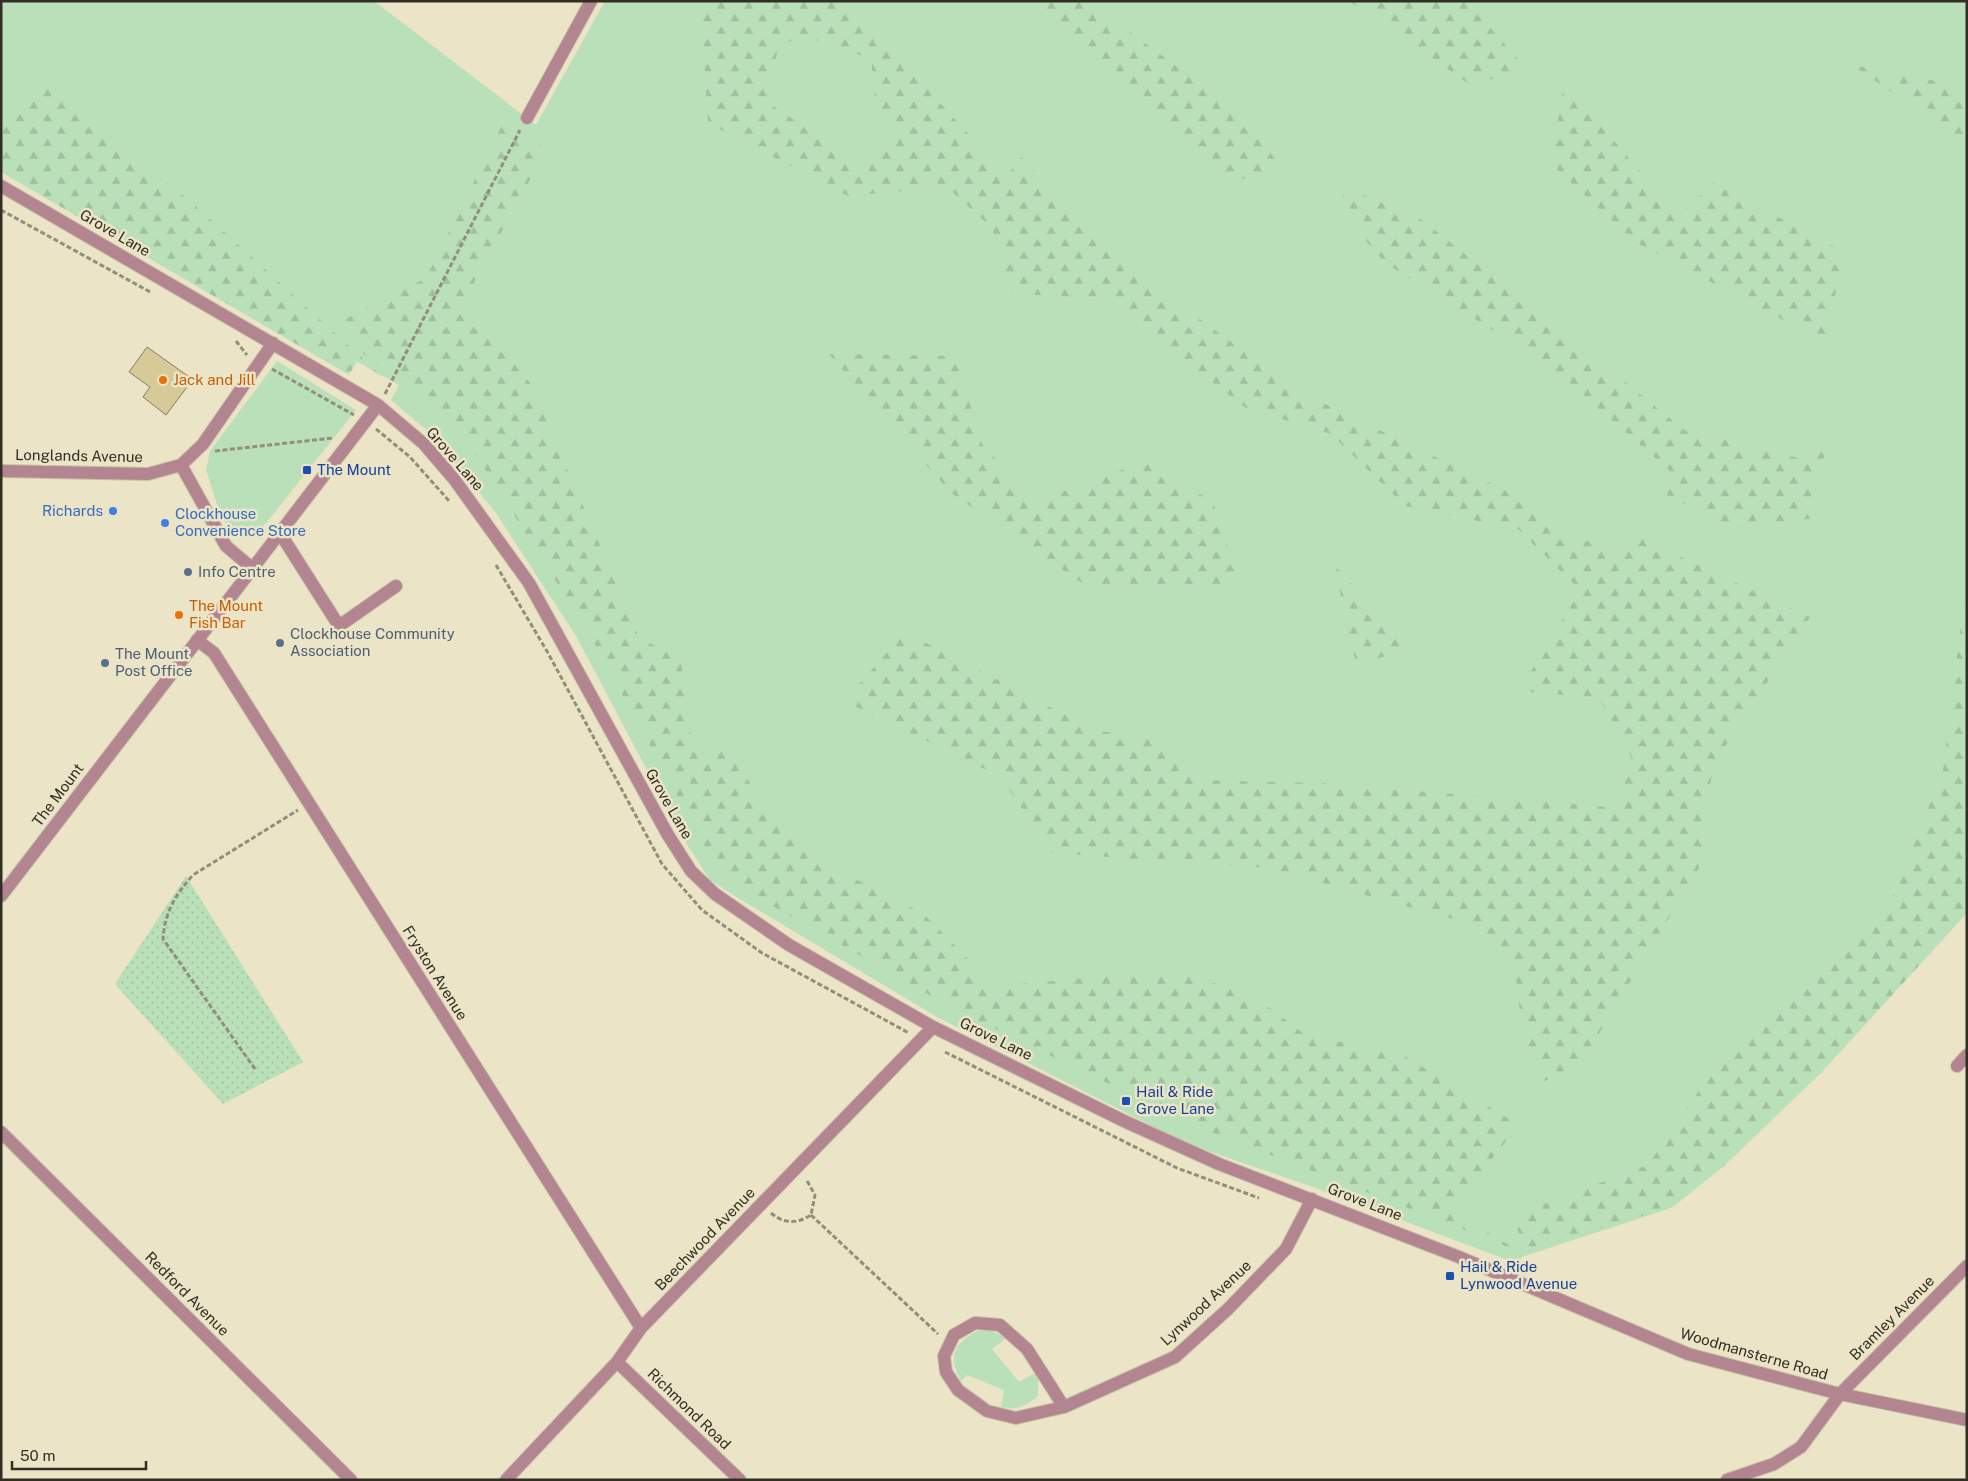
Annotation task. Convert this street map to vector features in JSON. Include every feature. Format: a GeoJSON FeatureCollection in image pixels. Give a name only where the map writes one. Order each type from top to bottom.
{"type":"FeatureCollection","features":[{"type":"Feature","properties":{"kind":"street"},"geometry":{"type":"LineString","coordinates":[[527,118],[591,1]]}},
{"type":"Feature","properties":{"kind":"street","name":"Grove Lane"},"geometry":{"type":"LineString","coordinates":[[1,186],[378,405],[424,444],[454,479],[529,583],[668,835],[691,871],[714,894],[788,945],[933,1027],[1124,1121],[1219,1164],[1458,1256]]}},
{"type":"Feature","properties":{"kind":"street","name":"Longlands Avenue"},"geometry":{"type":"LineString","coordinates":[[1,472],[148,474],[181,465],[203,444],[273,343]]}},
{"type":"Feature","properties":{"kind":"street","name":"The Mount"},"geometry":{"type":"LineString","coordinates":[[1,896],[378,405]]}},
{"type":"Feature","properties":{"kind":"street"},"geometry":{"type":"LineString","coordinates":[[181,465],[226,546],[252,569]]}},
{"type":"Feature","properties":{"kind":"street"},"geometry":{"type":"LineString","coordinates":[[280,533],[339,626],[396,586]]}},
{"type":"Feature","properties":{"kind":"street","name":"Fryston Avenue"},"geometry":{"type":"LineString","coordinates":[[197,640],[214,653],[641,1328]]}},
{"type":"Feature","properties":{"kind":"street","name":"Beechwood Avenue"},"geometry":{"type":"LineString","coordinates":[[506,1480],[617,1362],[641,1328],[933,1027]]}},
{"type":"Feature","properties":{"kind":"street"},"geometry":{"type":"LineString","coordinates":[[1958,1066],[1967,1056]]}},
{"type":"Feature","properties":{"kind":"street","name":"Redford Avenue"},"geometry":{"type":"LineString","coordinates":[[1,1132],[351,1480]]}},
{"type":"Feature","properties":{"kind":"street","name":"Lynwood Avenue"},"geometry":{"type":"LineString","coordinates":[[950,1344],[944,1356],[946,1372],[958,1390],[987,1411],[1016,1418],[1064,1407],[1175,1356],[1228,1309],[1286,1249],[1312,1199]]}},
{"type":"Feature","properties":{"kind":"street","name":"Woodmansterne Road"},"geometry":{"type":"LineString","coordinates":[[1458,1256],[1688,1354],[1840,1394],[1967,1420]]}},
{"type":"Feature","properties":{"kind":"street","name":"Bramley Avenue"},"geometry":{"type":"LineString","coordinates":[[1727,1480],[1774,1464],[1801,1447],[1840,1394],[1967,1266]]}},
{"type":"Feature","properties":{"kind":"street"},"geometry":{"type":"LineString","coordinates":[[950,1344],[954,1335],[975,1323],[1000,1325],[1027,1349],[1064,1407]]}},
{"type":"Feature","properties":{"kind":"street","name":"Richmond Road"},"geometry":{"type":"LineString","coordinates":[[617,1362],[740,1480]]}},
{"type":"Feature","properties":{"kind":"path"},"geometry":{"type":"LineString","coordinates":[[378,405],[527,118]]}},
{"type":"Feature","properties":{"kind":"path"},"geometry":{"type":"LineString","coordinates":[[1,210],[157,296]]}},
{"type":"Feature","properties":{"kind":"path"},"geometry":{"type":"LineString","coordinates":[[235,339],[244,353],[366,421],[410,457],[455,508]]}},
{"type":"Feature","properties":{"kind":"path"},"geometry":{"type":"LineString","coordinates":[[203,444],[210,452],[353,436]]}},
{"type":"Feature","properties":{"kind":"path"},"geometry":{"type":"LineString","coordinates":[[494,562],[548,653],[662,864],[702,910],[762,952],[921,1040],[1177,1168],[1268,1201]]}},
{"type":"Feature","properties":{"kind":"path"},"geometry":{"type":"LineString","coordinates":[[255,1068],[163,939],[164,922],[179,890],[193,875],[309,802]]}},
{"type":"Feature","properties":{"kind":"path"},"geometry":{"type":"LineString","coordinates":[[796,1168],[812,1185],[815,1195],[811,1215]]}},
{"type":"Feature","properties":{"kind":"path"},"geometry":{"type":"LineString","coordinates":[[762,1204],[780,1220],[790,1223],[811,1215]]}},
{"type":"Feature","properties":{"kind":"path"},"geometry":{"type":"LineString","coordinates":[[811,1215],[950,1344]]}},
{"type":"Feature","properties":{"kind":"green space"},"geometry":{"type":"Polygon","coordinates":[[[1,1],[374,1],[536,125],[605,1],[1967,1],[1967,907],[1791,1099],[1668,1209],[1522,1257],[1518,1264],[1316,1188],[1188,1144],[937,1017],[710,880],[684,840],[576,636],[496,513],[431,434],[391,400],[399,385],[357,361],[1,138],[1,1]]]}},
{"type":"Feature","properties":{"kind":"green space"},"geometry":{"type":"Polygon","coordinates":[[[717,1],[830,1],[871,28],[1007,176],[1021,157],[1135,272],[1300,392],[1523,499],[1545,526],[1614,551],[1635,536],[1810,617],[1713,765],[1699,868],[1577,1070],[1544,1081],[1523,1036],[1514,964],[1467,923],[1268,868],[1051,853],[1001,777],[844,701],[905,632],[1096,731],[1158,736],[1192,780],[1320,783],[1619,808],[1631,757],[1599,698],[1519,691],[1580,590],[1518,529],[1405,506],[1331,434],[1246,408],[1104,300],[1012,293],[992,228],[947,187],[848,196],[708,123],[701,9],[717,1]],[[816,40],[779,42],[767,102],[868,168],[898,122],[876,108],[871,59],[816,40]]]}},
{"type":"Feature","properties":{"kind":"green space"},"geometry":{"type":"Polygon","coordinates":[[[1026,1],[1088,1],[1241,114],[1281,167],[1234,182],[1026,1]]]}},
{"type":"Feature","properties":{"kind":"green space"},"geometry":{"type":"Polygon","coordinates":[[[1349,1],[1463,1],[1469,3],[1528,71],[1469,84],[1349,1]]]}},
{"type":"Feature","properties":{"kind":"green space"},"geometry":{"type":"Polygon","coordinates":[[[1852,65],[1967,87],[1967,143],[1852,65]]]}},
{"type":"Feature","properties":{"kind":"green space"},"geometry":{"type":"Polygon","coordinates":[[[1564,83],[1679,216],[1713,183],[1843,251],[1827,343],[1635,242],[1551,164],[1564,83]]]}},
{"type":"Feature","properties":{"kind":"green space"},"geometry":{"type":"Polygon","coordinates":[[[47,88],[188,199],[384,378],[357,361],[349,375],[1,172],[1,112],[13,120],[47,88]]]}},
{"type":"Feature","properties":{"kind":"green space"},"geometry":{"type":"Polygon","coordinates":[[[504,121],[546,150],[463,303],[531,384],[639,637],[681,660],[692,742],[733,755],[757,795],[787,821],[797,849],[924,914],[994,986],[1170,971],[1250,993],[1307,1036],[1398,1052],[1519,1125],[1451,1210],[1519,1251],[1198,1127],[956,1010],[732,883],[716,867],[588,632],[460,430],[366,356],[336,324],[426,278],[504,121]]]}},
{"type":"Feature","properties":{"kind":"green space"},"geometry":{"type":"Polygon","coordinates":[[[1344,186],[1422,220],[1558,327],[1684,430],[1806,460],[1827,444],[1809,519],[1734,528],[1667,495],[1669,470],[1546,363],[1385,263],[1341,211],[1344,186]]]}},
{"type":"Feature","properties":{"kind":"green space"},"geometry":{"type":"Polygon","coordinates":[[[829,354],[955,356],[982,444],[1035,502],[1146,461],[1213,502],[1241,587],[1085,585],[951,493],[829,354]]]}},
{"type":"Feature","properties":{"kind":"green space"},"geometry":{"type":"Polygon","coordinates":[[[277,361],[356,410],[255,537],[241,536],[230,530],[221,517],[206,470],[210,451],[277,361]]]}},
{"type":"Feature","properties":{"kind":"green space"},"geometry":{"type":"Polygon","coordinates":[[[1334,565],[1413,649],[1356,664],[1334,565]]]}},
{"type":"Feature","properties":{"kind":"green space"},"geometry":{"type":"Polygon","coordinates":[[[1967,574],[1967,913],[1821,1073],[1724,1166],[1673,1207],[1527,1250],[1511,1216],[1648,1165],[1713,1070],[1886,913],[1943,771],[1967,574]]]}},
{"type":"Feature","properties":{"kind":"green space"},"geometry":{"type":"Polygon","coordinates":[[[186,876],[303,1062],[223,1104],[115,984],[186,876]]]}},
{"type":"Feature","properties":{"kind":"green space"},"geometry":{"type":"Polygon","coordinates":[[[977,1331],[991,1331],[1006,1338],[992,1349],[1019,1382],[1035,1373],[1038,1380],[1038,1396],[1021,1407],[1006,1408],[1001,1407],[1004,1390],[967,1375],[961,1381],[955,1365],[955,1352],[963,1341],[977,1331]]]}},
{"type":"Feature","properties":{"kind":"building","name":"Jack and Jill"},"geometry":{"type":"Polygon","coordinates":[[[147,347],[188,376],[182,384],[187,387],[166,415],[143,397],[150,387],[129,372],[147,347]]]}},
{"type":"Feature","properties":{"kind":"place","name":"Jack and Jill"},"geometry":{"type":"Point","coordinates":[163,380]}},
{"type":"Feature","properties":{"kind":"place","name":"The Mount"},"geometry":{"type":"Point","coordinates":[307,470]}},
{"type":"Feature","properties":{"kind":"place","name":"Richards"},"geometry":{"type":"Point","coordinates":[113,511]}},
{"type":"Feature","properties":{"kind":"place","name":"Clockhouse Convenience Store"},"geometry":{"type":"Point","coordinates":[165,523]}},
{"type":"Feature","properties":{"kind":"place","name":"Info Centre"},"geometry":{"type":"Point","coordinates":[188,572]}},
{"type":"Feature","properties":{"kind":"place","name":"The Mount Fish Bar"},"geometry":{"type":"Point","coordinates":[179,615]}},
{"type":"Feature","properties":{"kind":"place","name":"Clockhouse Community Association"},"geometry":{"type":"Point","coordinates":[280,643]}},
{"type":"Feature","properties":{"kind":"place","name":"The Mount Post Office"},"geometry":{"type":"Point","coordinates":[105,663]}},
{"type":"Feature","properties":{"kind":"place","name":"Hail & Ride Grove Lane"},"geometry":{"type":"Point","coordinates":[1126,1101]}},
{"type":"Feature","properties":{"kind":"place","name":"Hail & Ride Lynwood Avenue"},"geometry":{"type":"Point","coordinates":[1450,1276]}}]}
